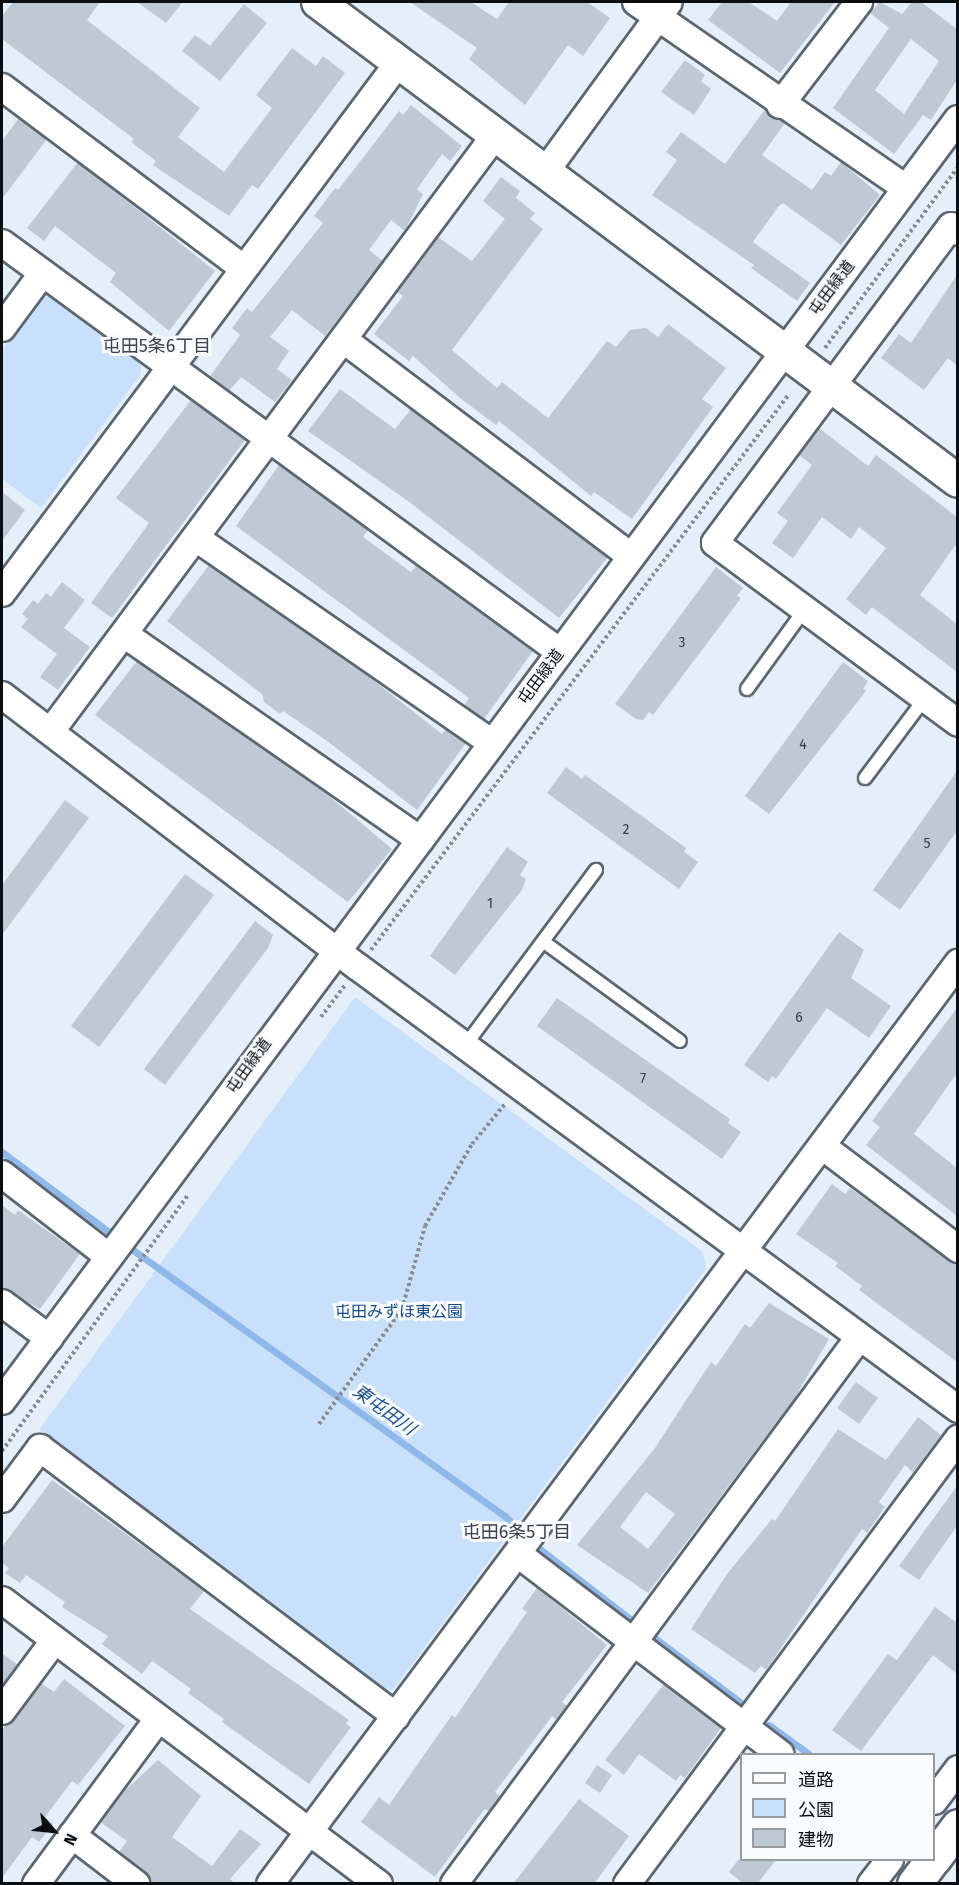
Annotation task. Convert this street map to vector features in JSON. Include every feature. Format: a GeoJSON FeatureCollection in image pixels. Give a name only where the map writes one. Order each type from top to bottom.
{"type":"FeatureCollection","features":[{"type":"Feature","properties":{"kind":"main road"},"geometry":{"type":"LineString","coordinates":[[935,1856],[957,1826]]}},
{"type":"Feature","properties":{"kind":"main road"},"geometry":{"type":"LineString","coordinates":[[914,1884],[931,1861]]}},
{"type":"Feature","properties":{"kind":"street"},"geometry":{"type":"LineString","coordinates":[[318,2],[496,134],[783,353],[957,481]]}},
{"type":"Feature","properties":{"kind":"street"},"geometry":{"type":"LineString","coordinates":[[636,2],[663,10],[780,105],[906,188]]}},
{"type":"Feature","properties":{"kind":"street"},"geometry":{"type":"LineString","coordinates":[[780,105],[859,2]]}},
{"type":"Feature","properties":{"kind":"street"},"geometry":{"type":"LineString","coordinates":[[545,172],[663,10]]}},
{"type":"Feature","properties":{"kind":"street"},"geometry":{"type":"LineString","coordinates":[[2,594],[243,268],[399,62]]}},
{"type":"Feature","properties":{"kind":"street"},"geometry":{"type":"LineString","coordinates":[[2,87],[243,268]]}},
{"type":"Feature","properties":{"kind":"street","name":"屯田緑道"},"geometry":{"type":"LineString","coordinates":[[2,1401],[335,950],[420,840],[957,119]]}},
{"type":"Feature","properties":{"kind":"street"},"geometry":{"type":"LineString","coordinates":[[51,731],[496,134]]}},
{"type":"Feature","properties":{"kind":"street"},"geometry":{"type":"LineString","coordinates":[[957,231],[951,226],[715,543],[957,723]]}},
{"type":"Feature","properties":{"kind":"street"},"geometry":{"type":"LineString","coordinates":[[2,243],[171,366],[267,442],[560,652]]}},
{"type":"Feature","properties":{"kind":"street"},"geometry":{"type":"LineString","coordinates":[[2,328],[42,274]]}},
{"type":"Feature","properties":{"kind":"street"},"geometry":{"type":"LineString","coordinates":[[344,340],[631,556]]}},
{"type":"Feature","properties":{"kind":"street"},"geometry":{"type":"LineString","coordinates":[[196,538],[492,743]]}},
{"type":"Feature","properties":{"kind":"street"},"geometry":{"type":"LineString","coordinates":[[124,634],[420,840]]}},
{"type":"Feature","properties":{"kind":"street"},"geometry":{"type":"LineString","coordinates":[[2,695],[335,950],[467,1043],[858,1339],[957,1409]]}},
{"type":"Feature","properties":{"kind":"street"},"geometry":{"type":"LineString","coordinates":[[270,1884],[957,963]]}},
{"type":"Feature","properties":{"kind":"street"},"geometry":{"type":"LineString","coordinates":[[822,1146],[957,1249]]}},
{"type":"Feature","properties":{"kind":"street"},"geometry":{"type":"LineString","coordinates":[[2,1174],[116,1246]]}},
{"type":"Feature","properties":{"kind":"street"},"geometry":{"type":"LineString","coordinates":[[2,1304],[49,1338]]}},
{"type":"Feature","properties":{"kind":"street"},"geometry":{"type":"LineString","coordinates":[[453,1884],[858,1339]]}},
{"type":"Feature","properties":{"kind":"street"},"geometry":{"type":"LineString","coordinates":[[627,1884],[957,1439]]}},
{"type":"Feature","properties":{"kind":"street"},"geometry":{"type":"LineString","coordinates":[[2,1499],[40,1448],[396,1716]]}},
{"type":"Feature","properties":{"kind":"street"},"geometry":{"type":"LineString","coordinates":[[526,1542],[643,1630],[745,1727],[778,1753]]}},
{"type":"Feature","properties":{"kind":"street"},"geometry":{"type":"LineString","coordinates":[[2,1600],[379,1884]]}},
{"type":"Feature","properties":{"kind":"street"},"geometry":{"type":"LineString","coordinates":[[2,1711],[54,1641]]}},
{"type":"Feature","properties":{"kind":"street"},"geometry":{"type":"LineString","coordinates":[[36,1884],[158,1719]]}},
{"type":"Feature","properties":{"kind":"street"},"geometry":{"type":"LineString","coordinates":[[935,1798],[957,1769]]}},
{"type":"Feature","properties":{"kind":"street"},"geometry":{"type":"LineString","coordinates":[[72,1835],[136,1884]]}},
{"type":"Feature","properties":{"kind":"street"},"geometry":{"type":"LineString","coordinates":[[871,1884],[889,1861]]}},
{"type":"Feature","properties":{"kind":"lane"},"geometry":{"type":"LineString","coordinates":[[747,689],[805,609]]}},
{"type":"Feature","properties":{"kind":"lane"},"geometry":{"type":"LineString","coordinates":[[865,778],[925,698]]}},
{"type":"Feature","properties":{"kind":"lane"},"geometry":{"type":"LineString","coordinates":[[467,1043],[596,870]]}},
{"type":"Feature","properties":{"kind":"lane"},"geometry":{"type":"LineString","coordinates":[[544,942],[680,1041]]}},
{"type":"Feature","properties":{"kind":"path"},"geometry":{"type":"LineString","coordinates":[[824,348],[957,167]]}},
{"type":"Feature","properties":{"kind":"path"},"geometry":{"type":"LineString","coordinates":[[371,951],[789,394]]}},
{"type":"Feature","properties":{"kind":"path"},"geometry":{"type":"LineString","coordinates":[[319,1424],[402,1309],[425,1226],[472,1144],[507,1102]]}},
{"type":"Feature","properties":{"kind":"path"},"geometry":{"type":"LineString","coordinates":[[2,1451],[154,1242]]}},
{"type":"Feature","properties":{"kind":"green space"},"geometry":{"type":"Polygon","coordinates":[[[49,296],[141,364],[141,374],[41,508],[2,479],[2,350],[40,298],[49,296]]]}},
{"type":"Feature","properties":{"kind":"green space","name":"屯田みずほ東公園"},"geometry":{"type":"Polygon","coordinates":[[[355,997],[703,1252],[706,1269],[393,1690],[385,1689],[39,1430],[355,997]]]}},
{"type":"Feature","properties":{"kind":"building"},"geometry":{"type":"Polygon","coordinates":[[[13,2],[100,2],[87,20],[200,108],[178,137],[224,172],[272,108],[256,95],[292,48],[316,66],[323,56],[345,73],[258,189],[252,185],[229,216],[153,165],[156,161],[131,142],[134,139],[2,39],[2,16],[13,2]]]}},
{"type":"Feature","properties":{"kind":"building"},"geometry":{"type":"Polygon","coordinates":[[[137,2],[183,2],[166,23],[137,2]]]}},
{"type":"Feature","properties":{"kind":"building"},"geometry":{"type":"Polygon","coordinates":[[[410,2],[471,2],[497,19],[509,2],[587,2],[610,18],[583,56],[568,45],[525,105],[469,59],[477,48],[410,2]]]}},
{"type":"Feature","properties":{"kind":"building"},"geometry":{"type":"Polygon","coordinates":[[[722,2],[749,2],[777,21],[791,2],[835,2],[780,73],[708,20],[722,2]]]}},
{"type":"Feature","properties":{"kind":"building"},"geometry":{"type":"Polygon","coordinates":[[[880,2],[902,14],[912,2],[921,2],[957,29],[957,80],[931,120],[923,115],[894,154],[833,108],[889,28],[870,13],[880,2]],[[911,39],[875,90],[904,114],[939,61],[911,39]]]}},
{"type":"Feature","properties":{"kind":"building"},"geometry":{"type":"Polygon","coordinates":[[[244,4],[267,23],[220,81],[182,51],[195,35],[210,46],[244,4]]]}},
{"type":"Feature","properties":{"kind":"building"},"geometry":{"type":"Polygon","coordinates":[[[685,60],[705,75],[701,81],[711,89],[694,115],[661,92],[685,60]]]}},
{"type":"Feature","properties":{"kind":"building"},"geometry":{"type":"Polygon","coordinates":[[[411,105],[462,146],[450,161],[442,154],[417,189],[423,194],[405,231],[391,220],[369,250],[383,261],[325,336],[292,310],[270,337],[289,351],[277,369],[292,380],[275,402],[241,377],[229,391],[210,376],[240,335],[232,328],[247,308],[252,312],[323,223],[314,216],[335,188],[338,190],[399,111],[403,115],[411,105]]]}},
{"type":"Feature","properties":{"kind":"building"},"geometry":{"type":"Polygon","coordinates":[[[765,109],[785,123],[762,155],[812,190],[825,172],[831,176],[841,162],[880,195],[841,245],[783,203],[778,207],[753,242],[810,283],[797,301],[751,268],[754,265],[652,195],[677,160],[666,152],[681,132],[725,164],[765,109]]]}},
{"type":"Feature","properties":{"kind":"building"},"geometry":{"type":"Polygon","coordinates":[[[19,118],[47,139],[2,199],[2,141],[19,118]]]}},
{"type":"Feature","properties":{"kind":"building"},"geometry":{"type":"Polygon","coordinates":[[[78,162],[215,271],[169,331],[110,282],[116,273],[55,226],[44,241],[27,228],[78,162]]]}},
{"type":"Feature","properties":{"kind":"building"},"geometry":{"type":"Polygon","coordinates":[[[501,177],[520,191],[516,198],[535,213],[530,219],[543,229],[452,350],[497,388],[502,382],[548,418],[607,341],[616,347],[630,330],[646,328],[658,337],[668,324],[726,368],[702,399],[713,407],[632,519],[594,492],[591,496],[499,421],[496,425],[460,398],[413,356],[409,361],[374,334],[403,296],[397,292],[438,237],[472,261],[505,219],[483,201],[501,177]]]}},
{"type":"Feature","properties":{"kind":"building"},"geometry":{"type":"Polygon","coordinates":[[[957,275],[957,366],[948,358],[924,390],[881,358],[899,334],[911,343],[957,275]]]}},
{"type":"Feature","properties":{"kind":"building"},"geometry":{"type":"Polygon","coordinates":[[[340,389],[395,429],[411,409],[608,557],[559,618],[408,501],[308,431],[340,389]]]}},
{"type":"Feature","properties":{"kind":"building"},"geometry":{"type":"Polygon","coordinates":[[[191,400],[245,440],[112,618],[91,603],[149,523],[116,498],[191,400]]]}},
{"type":"Feature","properties":{"kind":"building"},"geometry":{"type":"Polygon","coordinates":[[[819,428],[868,466],[876,455],[957,517],[957,543],[920,595],[957,624],[957,672],[872,607],[866,615],[846,599],[886,548],[859,527],[851,539],[822,517],[793,558],[772,543],[788,521],[777,513],[812,465],[799,455],[819,428]]]}},
{"type":"Feature","properties":{"kind":"building"},"geometry":{"type":"Polygon","coordinates":[[[279,465],[368,530],[363,537],[411,572],[416,566],[533,651],[484,719],[464,706],[469,698],[236,526],[279,465]]]}},
{"type":"Feature","properties":{"kind":"building"},"geometry":{"type":"Polygon","coordinates":[[[2,492],[25,510],[2,541],[2,492]]]}},
{"type":"Feature","properties":{"kind":"building"},"geometry":{"type":"Polygon","coordinates":[[[209,565],[364,673],[442,734],[446,729],[466,743],[417,810],[327,741],[283,711],[280,714],[264,702],[262,694],[167,621],[209,565]]]}},
{"type":"Feature","properties":{"kind":"building"},"geometry":{"type":"Polygon","coordinates":[[[716,567],[743,588],[737,596],[741,598],[653,715],[649,712],[643,720],[636,719],[615,704],[716,567]]]}},
{"type":"Feature","properties":{"kind":"building"},"geometry":{"type":"Polygon","coordinates":[[[62,582],[85,600],[64,628],[90,647],[58,690],[40,677],[57,654],[21,627],[28,619],[22,614],[33,600],[38,604],[46,593],[51,597],[62,582]]]}},
{"type":"Feature","properties":{"kind":"building"},"geometry":{"type":"Polygon","coordinates":[[[137,661],[322,790],[392,849],[348,902],[95,715],[137,661]]]}},
{"type":"Feature","properties":{"kind":"building"},"geometry":{"type":"Polygon","coordinates":[[[843,662],[868,681],[863,689],[866,691],[769,814],[745,796],[843,662]]]}},
{"type":"Feature","properties":{"kind":"building"},"geometry":{"type":"Polygon","coordinates":[[[566,767],[582,779],[585,775],[686,848],[684,852],[698,862],[679,889],[547,793],[566,767]]]}},
{"type":"Feature","properties":{"kind":"building"},"geometry":{"type":"Polygon","coordinates":[[[957,771],[957,831],[900,910],[873,890],[957,771]]]}},
{"type":"Feature","properties":{"kind":"building"},"geometry":{"type":"Polygon","coordinates":[[[65,800],[89,818],[2,935],[2,885],[65,800]]]}},
{"type":"Feature","properties":{"kind":"building"},"geometry":{"type":"Polygon","coordinates":[[[507,847],[528,862],[520,875],[526,879],[522,890],[455,975],[430,956],[507,847]]]}},
{"type":"Feature","properties":{"kind":"building"},"geometry":{"type":"Polygon","coordinates":[[[185,874],[214,895],[99,1047],[71,1026],[185,874]]]}},
{"type":"Feature","properties":{"kind":"building"},"geometry":{"type":"Polygon","coordinates":[[[255,921],[273,935],[268,948],[165,1085],[144,1069],[255,921]]]}},
{"type":"Feature","properties":{"kind":"building"},"geometry":{"type":"Polygon","coordinates":[[[839,932],[864,950],[851,978],[891,1006],[869,1038],[827,1008],[776,1079],[772,1076],[768,1082],[744,1065],[839,932]]]}},
{"type":"Feature","properties":{"kind":"building"},"geometry":{"type":"Polygon","coordinates":[[[557,998],[730,1119],[728,1123],[741,1132],[722,1159],[537,1026],[557,998]]]}},
{"type":"Feature","properties":{"kind":"building"},"geometry":{"type":"Polygon","coordinates":[[[957,1008],[957,1073],[914,1134],[957,1168],[957,1216],[866,1145],[880,1127],[872,1121],[957,1008]]]}},
{"type":"Feature","properties":{"kind":"building"},"geometry":{"type":"Polygon","coordinates":[[[832,1184],[845,1194],[850,1188],[957,1265],[957,1362],[859,1290],[862,1286],[835,1266],[838,1263],[796,1234],[832,1184]]]}},
{"type":"Feature","properties":{"kind":"building"},"geometry":{"type":"Polygon","coordinates":[[[2,1205],[15,1215],[18,1210],[80,1254],[40,1309],[2,1288],[2,1205]]]}},
{"type":"Feature","properties":{"kind":"building"},"geometry":{"type":"Polygon","coordinates":[[[769,1303],[829,1339],[794,1399],[648,1593],[577,1545],[655,1448],[711,1362],[716,1366],[745,1324],[750,1328],[769,1303]],[[646,1492],[620,1527],[648,1549],[675,1514],[646,1492]]]}},
{"type":"Feature","properties":{"kind":"building"},"geometry":{"type":"Polygon","coordinates":[[[856,1382],[878,1398],[859,1424],[837,1408],[856,1382]]]}},
{"type":"Feature","properties":{"kind":"building"},"geometry":{"type":"Polygon","coordinates":[[[918,1417],[941,1435],[913,1472],[905,1465],[879,1502],[885,1507],[867,1533],[862,1529],[766,1670],[761,1666],[755,1673],[691,1629],[727,1574],[772,1519],[775,1521],[838,1429],[886,1460],[918,1417]]]}},
{"type":"Feature","properties":{"kind":"building"},"geometry":{"type":"Polygon","coordinates":[[[52,1480],[204,1591],[190,1609],[349,1720],[346,1724],[351,1727],[309,1784],[222,1722],[224,1719],[188,1693],[191,1689],[152,1661],[142,1674],[102,1644],[108,1636],[62,1607],[65,1602],[26,1575],[20,1583],[5,1573],[9,1568],[2,1563],[2,1547],[52,1480]]]}},
{"type":"Feature","properties":{"kind":"building"},"geometry":{"type":"Polygon","coordinates":[[[957,1486],[957,1526],[919,1580],[899,1566],[957,1486]]]}},
{"type":"Feature","properties":{"kind":"building"},"geometry":{"type":"Polygon","coordinates":[[[537,1588],[607,1645],[562,1702],[567,1706],[557,1720],[552,1716],[495,1792],[500,1796],[489,1811],[485,1809],[480,1815],[435,1877],[361,1822],[379,1797],[389,1805],[452,1715],[455,1718],[527,1612],[522,1609],[537,1588]]]}},
{"type":"Feature","properties":{"kind":"building"},"geometry":{"type":"Polygon","coordinates":[[[935,1607],[957,1623],[957,1674],[933,1655],[861,1751],[832,1730],[888,1654],[897,1660],[935,1607]]]}},
{"type":"Feature","properties":{"kind":"building"},"geometry":{"type":"Polygon","coordinates":[[[2,1653],[18,1665],[4,1683],[2,1681],[2,1653]]]}},
{"type":"Feature","properties":{"kind":"building"},"geometry":{"type":"Polygon","coordinates":[[[64,1679],[125,1726],[78,1785],[72,1781],[45,1817],[53,1824],[39,1842],[32,1837],[2,1878],[2,1730],[41,1683],[54,1692],[64,1679]]]}},
{"type":"Feature","properties":{"kind":"building"},"geometry":{"type":"Polygon","coordinates":[[[664,1684],[721,1728],[685,1778],[680,1775],[676,1781],[639,1754],[624,1775],[605,1760],[664,1684]]]}},
{"type":"Feature","properties":{"kind":"building"},"geometry":{"type":"Polygon","coordinates":[[[158,1760],[201,1796],[172,1837],[212,1866],[240,1829],[261,1844],[230,1879],[236,1884],[151,1884],[145,1872],[119,1852],[127,1841],[100,1822],[121,1794],[158,1760]]]}},
{"type":"Feature","properties":{"kind":"building"},"geometry":{"type":"Polygon","coordinates":[[[597,1765],[612,1775],[600,1793],[585,1783],[597,1765]]]}},
{"type":"Feature","properties":{"kind":"building"},"geometry":{"type":"Polygon","coordinates":[[[579,1799],[629,1836],[594,1884],[513,1884],[579,1799]]]}},
{"type":"Feature","properties":{"kind":"building"},"geometry":{"type":"Polygon","coordinates":[[[738,1860],[775,1861],[757,1884],[744,1884],[729,1872],[738,1860]]]}},
{"type":"Feature","properties":{"kind":"waterway","name":"東屯田川"},"geometry":{"type":"LineString","coordinates":[[2,1152],[117,1238]]}},
{"type":"Feature","properties":{"kind":"waterway","name":"東屯田川"},"geometry":{"type":"LineString","coordinates":[[126,1245],[505,1516],[524,1535]]}},
{"type":"Feature","properties":{"kind":"waterway","name":"東屯田川"},"geometry":{"type":"LineString","coordinates":[[532,1543],[639,1626]]}},
{"type":"Feature","properties":{"kind":"waterway","name":"東屯田川"},"geometry":{"type":"LineString","coordinates":[[648,1633],[740,1702]]}},
{"type":"Feature","properties":{"kind":"waterway","name":"東屯田川"},"geometry":{"type":"LineString","coordinates":[[769,1725],[808,1753]]}},
{"type":"Feature","properties":{"kind":"district","name":"屯田5条6丁目"},"geometry":{"type":"Point","coordinates":[157,346]}},
{"type":"Feature","properties":{"kind":"district","name":"屯田6条5丁目"},"geometry":{"type":"Point","coordinates":[517,1532]}}]}
